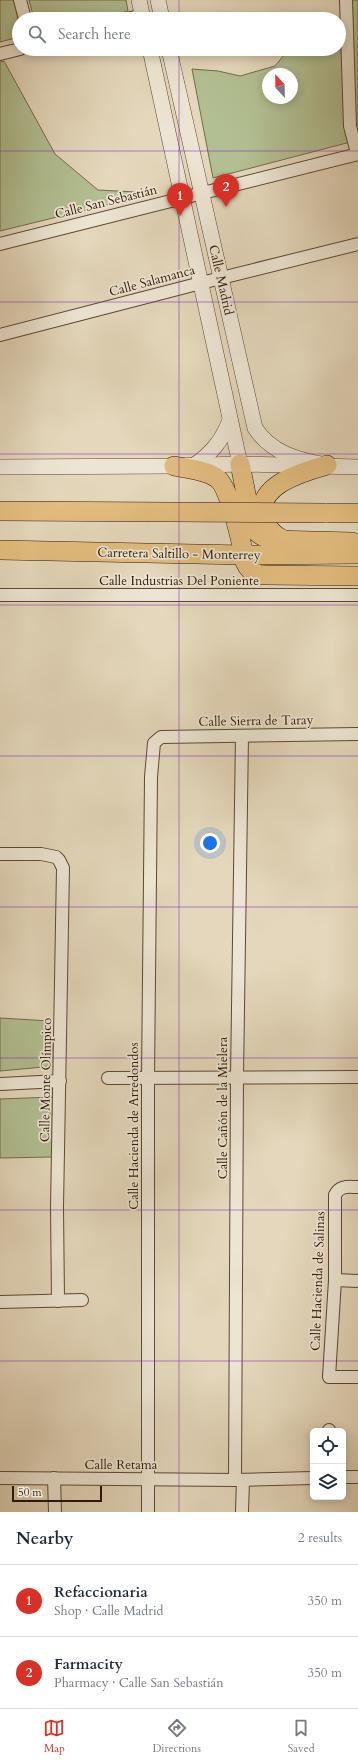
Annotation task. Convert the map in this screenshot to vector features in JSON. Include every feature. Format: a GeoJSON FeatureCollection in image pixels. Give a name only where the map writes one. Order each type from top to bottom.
{"type":"FeatureCollection","features":[{"type":"Feature","properties":{"kind":"main road"},"geometry":{"type":"LineString","coordinates":[[240,464],[253,528],[266,538],[358,542]]}},
{"type":"Feature","properties":{"kind":"main road"},"geometry":{"type":"LineString","coordinates":[[285,540],[275,535],[267,526],[263,515],[265,502],[274,489],[287,478],[327,465]]}},
{"type":"Feature","properties":{"kind":"main road"},"geometry":{"type":"LineString","coordinates":[[174,466],[213,476],[222,483],[229,500],[249,569],[261,575],[358,576]]}},
{"type":"Feature","properties":{"kind":"main road"},"geometry":{"type":"LineString","coordinates":[[0,511],[358,513]]}},
{"type":"Feature","properties":{"kind":"main road","name":"Carretera Saltillo - Monterrey"},"geometry":{"type":"LineString","coordinates":[[0,550],[244,556],[358,554]]}},
{"type":"Feature","properties":{"kind":"street"},"geometry":{"type":"LineString","coordinates":[[20,0],[23,12]]}},
{"type":"Feature","properties":{"kind":"street"},"geometry":{"type":"LineString","coordinates":[[139,0],[142,12]]}},
{"type":"Feature","properties":{"kind":"street"},"geometry":{"type":"LineString","coordinates":[[158,0],[161,12]]}},
{"type":"Feature","properties":{"kind":"street"},"geometry":{"type":"LineString","coordinates":[[346,0],[350,126],[358,154]]}},
{"type":"Feature","properties":{"kind":"street"},"geometry":{"type":"LineString","coordinates":[[0,54],[12,51]]}},
{"type":"Feature","properties":{"kind":"street","name":"Calle Madrid"},"geometry":{"type":"LineString","coordinates":[[152,56],[240,464]]}},
{"type":"Feature","properties":{"kind":"street","name":"Calle Madrid"},"geometry":{"type":"LineString","coordinates":[[171,56],[255,428],[264,442],[287,455],[298,460],[327,465]]}},
{"type":"Feature","properties":{"kind":"street","name":"Calle San Sebastián"},"geometry":{"type":"LineString","coordinates":[[0,244],[358,154]]}},
{"type":"Feature","properties":{"kind":"street","name":"Calle Salamanca"},"geometry":{"type":"LineString","coordinates":[[0,335],[201,282],[358,244]]}},
{"type":"Feature","properties":{"kind":"street"},"geometry":{"type":"LineString","coordinates":[[193,466],[212,452],[225,434],[230,420]]}},
{"type":"Feature","properties":{"kind":"street"},"geometry":{"type":"LineString","coordinates":[[0,467],[193,466],[240,464],[327,465],[358,467]]}},
{"type":"Feature","properties":{"kind":"street","name":"Calle Industrias Del Poniente"},"geometry":{"type":"LineString","coordinates":[[0,595],[358,595]]}},
{"type":"Feature","properties":{"kind":"street","name":"Calle Sierra de Taray"},"geometry":{"type":"LineString","coordinates":[[155,740],[161,737],[358,734]]}},
{"type":"Feature","properties":{"kind":"street","name":"Calle Cañón de la Mielera"},"geometry":{"type":"LineString","coordinates":[[242,736],[237,1077],[239,1480],[242,1512]]}},
{"type":"Feature","properties":{"kind":"street","name":"Calle Hacienda de Arredondos"},"geometry":{"type":"LineString","coordinates":[[148,1512],[148,1078],[151,777],[153,747],[155,740]]}},
{"type":"Feature","properties":{"kind":"street","name":"Calle Monte Olímpico"},"geometry":{"type":"LineString","coordinates":[[0,854],[41,854],[56,857],[59,860],[63,874],[58,1301]]}},
{"type":"Feature","properties":{"kind":"street"},"geometry":{"type":"LineString","coordinates":[[108,1078],[358,1077]]}},
{"type":"Feature","properties":{"kind":"street"},"geometry":{"type":"LineString","coordinates":[[0,1084],[60,1081]]}},
{"type":"Feature","properties":{"kind":"street","name":"Calle Hacienda de Salinas"},"geometry":{"type":"LineString","coordinates":[[358,1187],[340,1188],[335,1195],[335,1280],[329,1377],[358,1377]]}},
{"type":"Feature","properties":{"kind":"street"},"geometry":{"type":"LineString","coordinates":[[335,1280],[358,1281]]}},
{"type":"Feature","properties":{"kind":"street"},"geometry":{"type":"LineString","coordinates":[[0,1302],[82,1300]]}},
{"type":"Feature","properties":{"kind":"street"},"geometry":{"type":"LineString","coordinates":[[346,1477],[358,1477]]}},
{"type":"Feature","properties":{"kind":"street","name":"Calle Retama"},"geometry":{"type":"LineString","coordinates":[[0,1478],[149,1478],[239,1480],[310,1478]]}},
{"type":"Feature","properties":{"kind":"street"},"geometry":{"type":"LineString","coordinates":[[54,1478],[56,1512]]}},
{"type":"Feature","properties":{"kind":"green space"},"geometry":{"type":"Polygon","coordinates":[[[0,0],[14,0],[16,12],[12,12],[12,39],[0,42],[0,0]]]}},
{"type":"Feature","properties":{"kind":"green space"},"geometry":{"type":"Polygon","coordinates":[[[29,0],[126,0],[128,11],[124,12],[32,12],[29,0]]]}},
{"type":"Feature","properties":{"kind":"green space"},"geometry":{"type":"Polygon","coordinates":[[[348,0],[358,0],[358,140],[213,178],[192,69],[218,71],[240,76],[262,70],[262,104],[298,104],[298,68],[268,68],[275,66],[283,56],[346,56],[346,45],[350,41],[348,0]]]}},
{"type":"Feature","properties":{"kind":"green space"},"geometry":{"type":"Polygon","coordinates":[[[4,61],[55,154],[98,190],[155,193],[0,231],[0,62],[4,61]]]}},
{"type":"Feature","properties":{"kind":"green space"},"geometry":{"type":"Polygon","coordinates":[[[0,1018],[50,1021],[54,1066],[0,1071],[0,1018]]]}},
{"type":"Feature","properties":{"kind":"green space"},"geometry":{"type":"Polygon","coordinates":[[[54,1097],[52,1157],[0,1158],[0,1099],[54,1097]]]}},
{"type":"Feature","properties":{"kind":"place","name":"Farmacity"},"geometry":{"type":"Point","coordinates":[226,207]}},
{"type":"Feature","properties":{"kind":"place","name":"Refaccionaria"},"geometry":{"type":"Point","coordinates":[180,216]}}]}
